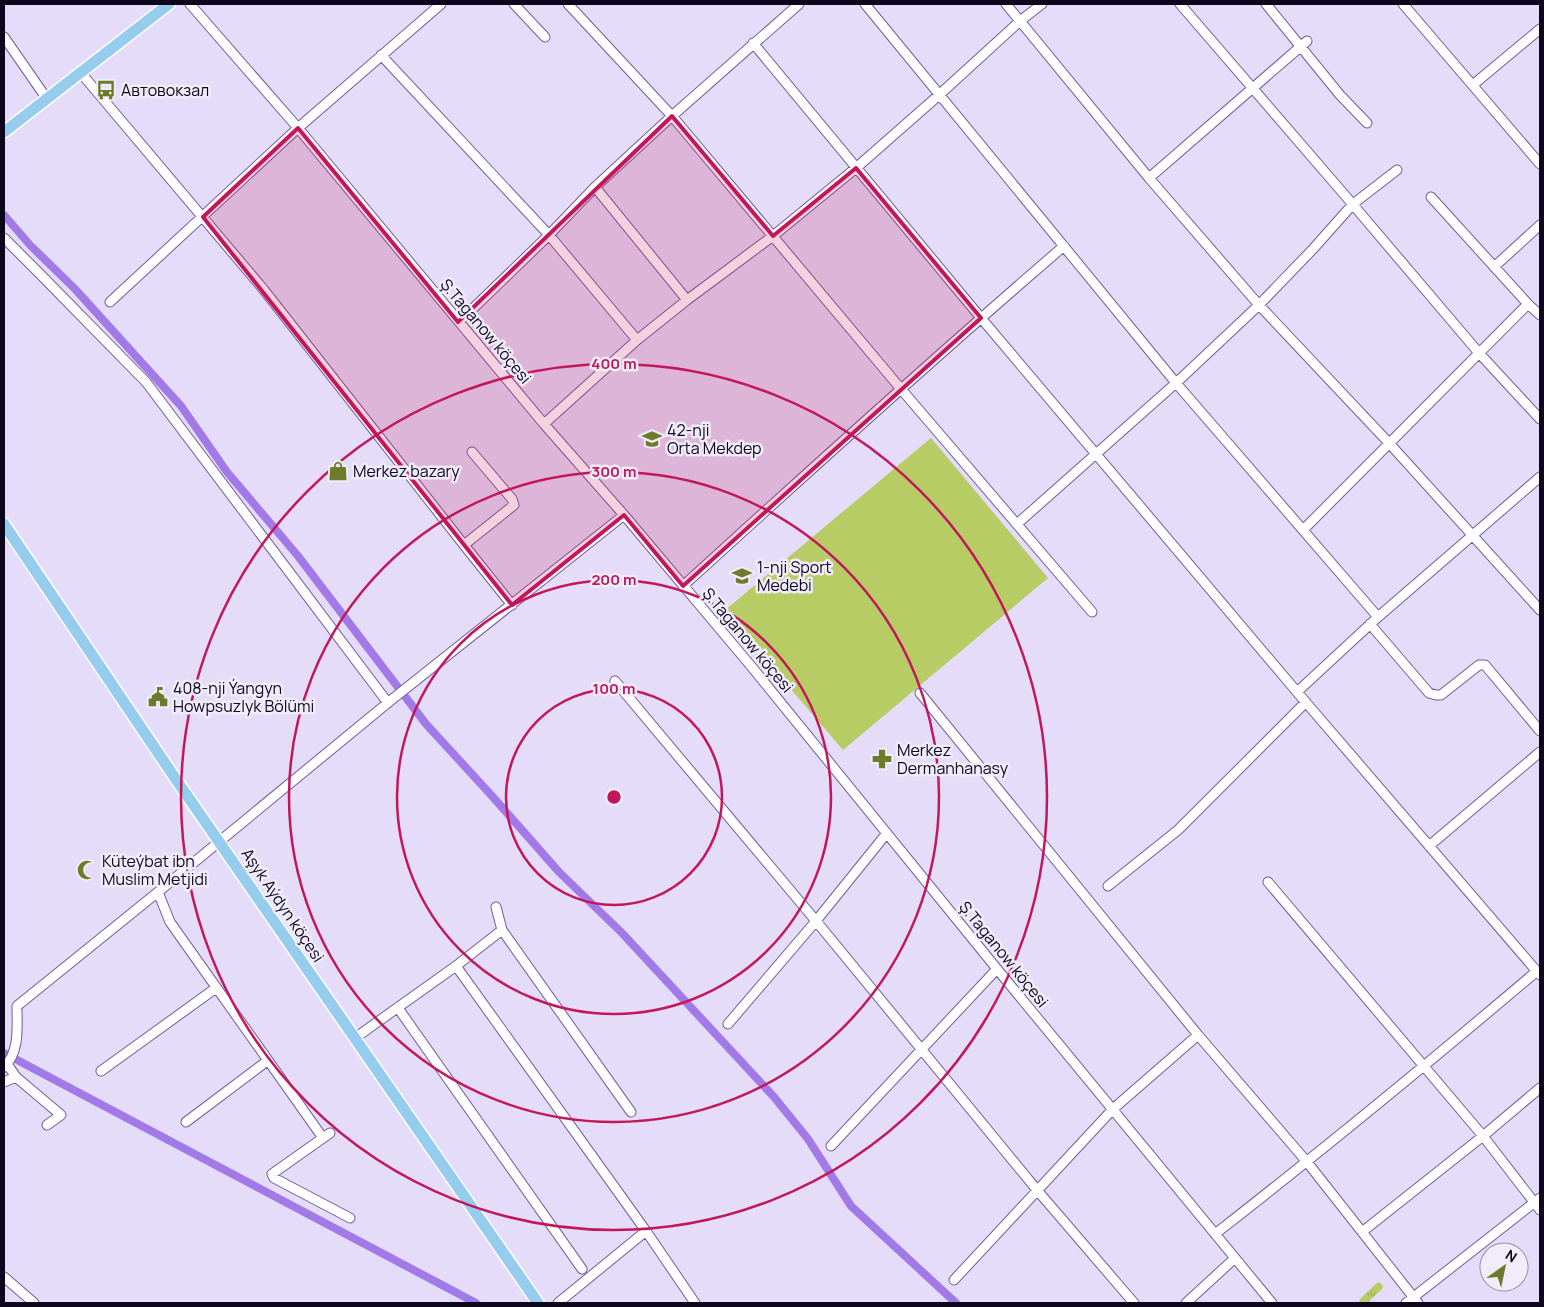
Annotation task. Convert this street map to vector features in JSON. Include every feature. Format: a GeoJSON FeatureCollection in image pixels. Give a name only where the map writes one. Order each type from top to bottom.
{"type":"FeatureCollection","features":[{"type":"Feature","properties":{"kind":"main road"},"geometry":{"type":"LineString","coordinates":[[4,132],[169,4]]}},
{"type":"Feature","properties":{"kind":"main road","name":"Aşyk Aýdyn köçesi"},"geometry":{"type":"LineString","coordinates":[[4,524],[219,841],[538,1303]]}},
{"type":"Feature","properties":{"kind":"street","name":"Ş.Taganow köçesi"},"geometry":{"type":"LineString","coordinates":[[190,4],[298,128],[458,322],[751,666],[996,969],[1272,1303]]}},
{"type":"Feature","properties":{"kind":"street"},"geometry":{"type":"LineString","coordinates":[[110,302],[298,128],[441,4]]}},
{"type":"Feature","properties":{"kind":"street"},"geometry":{"type":"LineString","coordinates":[[514,4],[545,37]]}},
{"type":"Feature","properties":{"kind":"street"},"geometry":{"type":"LineString","coordinates":[[568,4],[672,116],[901,389],[1092,612]]}},
{"type":"Feature","properties":{"kind":"street"},"geometry":{"type":"LineString","coordinates":[[458,322],[595,187],[798,4]]}},
{"type":"Feature","properties":{"kind":"street"},"geometry":{"type":"LineString","coordinates":[[865,4],[1176,383],[1378,617]]}},
{"type":"Feature","properties":{"kind":"street"},"geometry":{"type":"LineString","coordinates":[[1006,4],[1149,178],[1259,305],[1389,443],[1539,607]]}},
{"type":"Feature","properties":{"kind":"street"},"geometry":{"type":"LineString","coordinates":[[544,424],[637,340],[773,236],[856,168],[1020,21],[1042,4]]}},
{"type":"Feature","properties":{"kind":"street"},"geometry":{"type":"LineString","coordinates":[[1180,4],[1479,353],[1540,419]]}},
{"type":"Feature","properties":{"kind":"street"},"geometry":{"type":"LineString","coordinates":[[1266,4],[1303,44],[1340,95],[1367,123]]}},
{"type":"Feature","properties":{"kind":"street"},"geometry":{"type":"LineString","coordinates":[[1403,4],[1474,84],[1540,164]]}},
{"type":"Feature","properties":{"kind":"street"},"geometry":{"type":"LineString","coordinates":[[1474,84],[1540,29]]}},
{"type":"Feature","properties":{"kind":"street"},"geometry":{"type":"LineString","coordinates":[[4,37],[47,99]]}},
{"type":"Feature","properties":{"kind":"street"},"geometry":{"type":"LineString","coordinates":[[753,43],[981,318],[1296,692],[1539,973],[1216,1234]]}},
{"type":"Feature","properties":{"kind":"street"},"geometry":{"type":"LineString","coordinates":[[1149,178],[1303,44]]}},
{"type":"Feature","properties":{"kind":"street"},"geometry":{"type":"LineString","coordinates":[[381,55],[548,235],[637,340]]}},
{"type":"Feature","properties":{"kind":"street"},"geometry":{"type":"LineString","coordinates":[[81,73],[264,290],[512,604]]}},
{"type":"Feature","properties":{"kind":"street"},"geometry":{"type":"LineString","coordinates":[[1017,524],[1176,383],[1259,305],[1353,204],[1397,170]]}},
{"type":"Feature","properties":{"kind":"street"},"geometry":{"type":"LineString","coordinates":[[595,187],[687,300]]}},
{"type":"Feature","properties":{"kind":"street"},"geometry":{"type":"LineString","coordinates":[[1431,196],[1540,316]]}},
{"type":"Feature","properties":{"kind":"street"},"geometry":{"type":"LineString","coordinates":[[1494,266],[1540,225]]}},
{"type":"Feature","properties":{"kind":"street"},"geometry":{"type":"LineString","coordinates":[[4,238],[146,382],[389,702]]}},
{"type":"Feature","properties":{"kind":"street"},"geometry":{"type":"LineString","coordinates":[[683,586],[901,389],[1064,246]]}},
{"type":"Feature","properties":{"kind":"street"},"geometry":{"type":"LineString","coordinates":[[1303,530],[1528,304]]}},
{"type":"Feature","properties":{"kind":"street"},"geometry":{"type":"LineString","coordinates":[[464,545],[514,505],[512,499],[472,452]]}},
{"type":"Feature","properties":{"kind":"street"},"geometry":{"type":"LineString","coordinates":[[1296,692],[1370,624],[1540,477]]}},
{"type":"Feature","properties":{"kind":"street"},"geometry":{"type":"LineString","coordinates":[[47,1125],[61,1115],[16,1077],[5,1065],[16,1044],[17,1006],[389,702],[624,515]]}},
{"type":"Feature","properties":{"kind":"street"},"geometry":{"type":"LineString","coordinates":[[1370,624],[1429,692],[1436,695],[1441,695],[1479,665],[1486,666],[1540,731]]}},
{"type":"Feature","properties":{"kind":"street"},"geometry":{"type":"LineString","coordinates":[[615,681],[816,921],[1037,1190],[1134,1303]]}},
{"type":"Feature","properties":{"kind":"street"},"geometry":{"type":"LineString","coordinates":[[920,693],[1198,1034],[1307,1162],[1416,1300]]}},
{"type":"Feature","properties":{"kind":"street"},"geometry":{"type":"LineString","coordinates":[[1108,886],[1178,830],[1306,702]]}},
{"type":"Feature","properties":{"kind":"street"},"geometry":{"type":"LineString","coordinates":[[1429,846],[1540,752]]}},
{"type":"Feature","properties":{"kind":"street"},"geometry":{"type":"LineString","coordinates":[[728,1024],[887,834]]}},
{"type":"Feature","properties":{"kind":"street"},"geometry":{"type":"LineString","coordinates":[[1268,882],[1425,1066],[1538,1204],[1416,1300],[1406,1303]]}},
{"type":"Feature","properties":{"kind":"street"},"geometry":{"type":"LineString","coordinates":[[158,892],[170,922],[267,1061],[327,1135],[272,1174],[274,1178],[350,1218]]}},
{"type":"Feature","properties":{"kind":"street"},"geometry":{"type":"LineString","coordinates":[[496,907],[502,930],[631,1112]]}},
{"type":"Feature","properties":{"kind":"street"},"geometry":{"type":"LineString","coordinates":[[355,1038],[456,966],[502,930]]}},
{"type":"Feature","properties":{"kind":"street"},"geometry":{"type":"LineString","coordinates":[[456,966],[646,1231],[695,1303]]}},
{"type":"Feature","properties":{"kind":"street"},"geometry":{"type":"LineString","coordinates":[[831,1146],[996,969]]}},
{"type":"Feature","properties":{"kind":"street"},"geometry":{"type":"LineString","coordinates":[[101,1071],[216,988]]}},
{"type":"Feature","properties":{"kind":"street"},"geometry":{"type":"LineString","coordinates":[[398,1008],[582,1269]]}},
{"type":"Feature","properties":{"kind":"street"},"geometry":{"type":"LineString","coordinates":[[954,1280],[1113,1109],[1198,1034]]}},
{"type":"Feature","properties":{"kind":"street"},"geometry":{"type":"LineString","coordinates":[[186,1122],[267,1061]]}},
{"type":"Feature","properties":{"kind":"street"},"geometry":{"type":"LineString","coordinates":[[4,1082],[16,1077]]}},
{"type":"Feature","properties":{"kind":"street"},"geometry":{"type":"LineString","coordinates":[[1362,1232],[1540,1088]]}},
{"type":"Feature","properties":{"kind":"street"},"geometry":{"type":"LineString","coordinates":[[558,1303],[646,1231]]}},
{"type":"Feature","properties":{"kind":"street"},"geometry":{"type":"LineString","coordinates":[[1186,1303],[1235,1258]]}},
{"type":"Feature","properties":{"kind":"street"},"geometry":{"type":"LineString","coordinates":[[4,1277],[34,1303]]}},
{"type":"Feature","properties":{"kind":"highlighted area"},"geometry":{"type":"Polygon","coordinates":[[[672,116],[773,236],[856,168],[981,318],[683,586],[624,515],[512,605],[203,217],[298,128],[458,322],[672,116]]]}},
{"type":"Feature","properties":{"kind":"green space"},"geometry":{"type":"Polygon","coordinates":[[[931,438],[1048,578],[843,750],[724,611],[931,438]]]}},
{"type":"Feature","properties":{"kind":"green space"},"geometry":{"type":"Polygon","coordinates":[[[1378,1282],[1382,1284],[1383,1288],[1370,1300],[1370,1303],[1358,1303],[1361,1298],[1378,1282]]]}},
{"type":"Feature","properties":{"kind":"waterway"},"geometry":{"type":"LineString","coordinates":[[4,215],[30,245],[75,289],[181,406],[227,472],[298,556],[426,724],[559,872],[622,933],[774,1097],[808,1139],[851,1206],[956,1303]]}},
{"type":"Feature","properties":{"kind":"waterway"},"geometry":{"type":"LineString","coordinates":[[4,1053],[476,1303]]}},
{"type":"Feature","properties":{"kind":"place","name":"Автовокзал"},"geometry":{"type":"Point","coordinates":[106,90]}},
{"type":"Feature","properties":{"kind":"place","name":"42-nji Orta Mekdep"},"geometry":{"type":"Point","coordinates":[652,439]}},
{"type":"Feature","properties":{"kind":"place","name":"Merkez bazary"},"geometry":{"type":"Point","coordinates":[338,471]}},
{"type":"Feature","properties":{"kind":"place","name":"1-nji Sport Medebi"},"geometry":{"type":"Point","coordinates":[742,576]}},
{"type":"Feature","properties":{"kind":"place","name":"408-nji Ýangyn Howpsuzlyk Bölümi"},"geometry":{"type":"Point","coordinates":[158,697]}},
{"type":"Feature","properties":{"kind":"place","name":"Merkez Dermanhanasy"},"geometry":{"type":"Point","coordinates":[882,759]}},
{"type":"Feature","properties":{"kind":"place","name":"Küteýbat ibn Muslim Metjidi"},"geometry":{"type":"Point","coordinates":[87,870]}}]}
